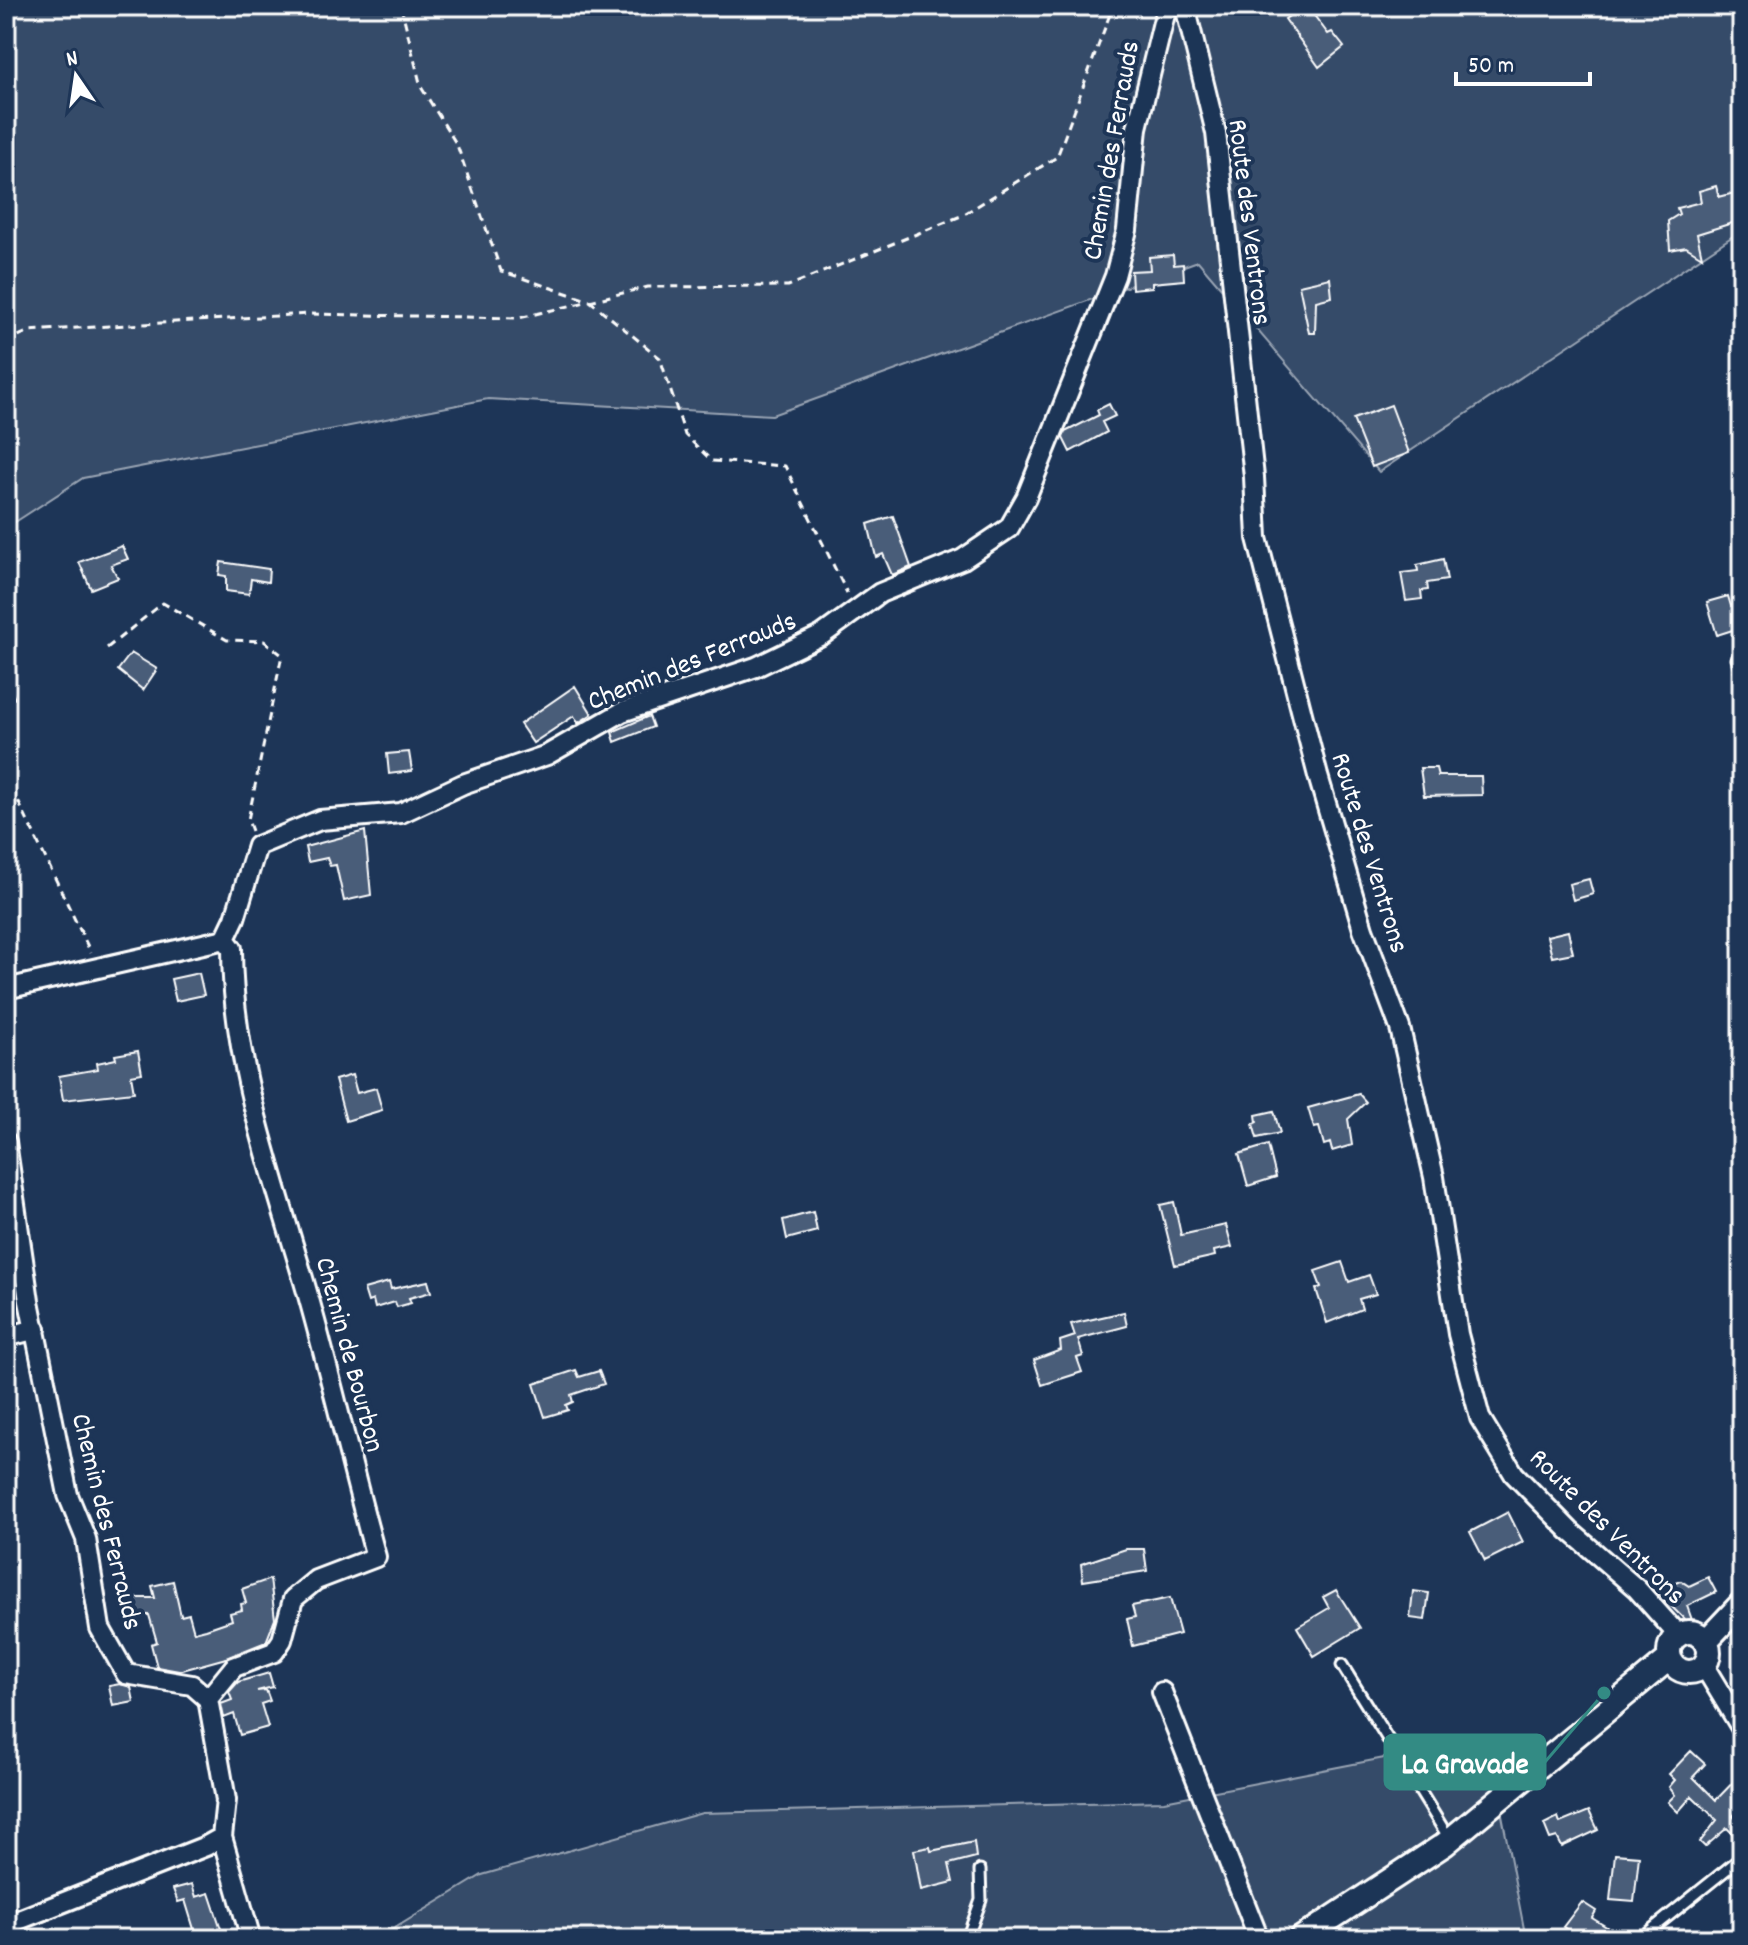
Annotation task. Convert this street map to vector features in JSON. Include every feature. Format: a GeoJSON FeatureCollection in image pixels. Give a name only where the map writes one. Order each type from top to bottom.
{"type":"FeatureCollection","features":[{"type":"Feature","properties":{"kind":"street","name":"Chemin des Ferrauds"},"geometry":{"type":"LineString","coordinates":[[257,846],[320,820],[401,813],[463,784],[547,755],[622,712],[756,667],[822,635],[880,593],[963,559],[1009,528],[1026,498],[1115,276],[1127,230],[1137,128],[1167,6]]}},
{"type":"Feature","properties":{"kind":"street","name":"Route des Ventrons"},"geometry":{"type":"LineString","coordinates":[[1185,6],[1216,133],[1254,477],[1257,538],[1322,791],[1363,929],[1400,1028],[1434,1177],[1458,1334],[1480,1418],[1514,1474],[1570,1531],[1637,1589],[1678,1635]]}},
{"type":"Feature","properties":{"kind":"street"},"geometry":{"type":"LineString","coordinates":[[6,989],[225,939],[235,918],[257,846]]}},
{"type":"Feature","properties":{"kind":"street","name":"Chemin de Bourbon"},"geometry":{"type":"LineString","coordinates":[[208,1699],[234,1667],[274,1652],[282,1640],[293,1599],[316,1580],[376,1557],[322,1346],[245,1076],[232,978],[232,948],[225,939]]}},
{"type":"Feature","properties":{"kind":"street","name":"Chemin des Ferrauds"},"geometry":{"type":"LineString","coordinates":[[6,1142],[36,1329],[68,1495],[86,1539],[100,1628],[126,1674],[192,1685],[208,1699]]}},
{"type":"Feature","properties":{"kind":"street"},"geometry":{"type":"LineString","coordinates":[[6,1337],[36,1329]]}},
{"type":"Feature","properties":{"kind":"street"},"geometry":{"type":"LineString","coordinates":[[1706,1641],[1742,1603]]}},
{"type":"Feature","properties":{"kind":"street"},"geometry":{"type":"LineString","coordinates":[[1691,1632],[1706,1641],[1710,1651],[1704,1666],[1686,1672],[1676,1668],[1670,1658],[1670,1643],[1678,1635],[1691,1632]]}},
{"type":"Feature","properties":{"kind":"street"},"geometry":{"type":"LineString","coordinates":[[1300,1939],[1450,1840],[1670,1658]]}},
{"type":"Feature","properties":{"kind":"street"},"geometry":{"type":"LineString","coordinates":[[1704,1666],[1742,1729]]}},
{"type":"Feature","properties":{"kind":"street"},"geometry":{"type":"LineString","coordinates":[[1162,1692],[1259,1939]]}},
{"type":"Feature","properties":{"kind":"street"},"geometry":{"type":"LineString","coordinates":[[208,1699],[226,1800],[222,1837],[251,1939]]}},
{"type":"Feature","properties":{"kind":"street"},"geometry":{"type":"LineString","coordinates":[[6,1925],[222,1837]]}},
{"type":"Feature","properties":{"kind":"lane"},"geometry":{"type":"LineString","coordinates":[[1737,659],[1742,676]]}},
{"type":"Feature","properties":{"kind":"lane"},"geometry":{"type":"LineString","coordinates":[[1342,1665],[1450,1840]]}},
{"type":"Feature","properties":{"kind":"lane"},"geometry":{"type":"LineString","coordinates":[[1646,1934],[1742,1857]]}},
{"type":"Feature","properties":{"kind":"lane"},"geometry":{"type":"LineString","coordinates":[[967,1939],[981,1900],[980,1870]]}},
{"type":"Feature","properties":{"kind":"path"},"geometry":{"type":"LineString","coordinates":[[401,6],[421,87],[457,145],[501,271],[590,301],[660,358],[685,435],[712,461],[785,466],[855,611]]}},
{"type":"Feature","properties":{"kind":"path"},"geometry":{"type":"LineString","coordinates":[[6,342],[29,331],[308,314],[519,318],[648,287],[788,286],[961,216],[1057,157],[1113,6]]}},
{"type":"Feature","properties":{"kind":"path"},"geometry":{"type":"LineString","coordinates":[[107,648],[163,603],[227,640],[264,641],[282,655],[248,820],[257,846]]}},
{"type":"Feature","properties":{"kind":"path"},"geometry":{"type":"LineString","coordinates":[[6,679],[14,698],[6,715]]}},
{"type":"Feature","properties":{"kind":"path"},"geometry":{"type":"LineString","coordinates":[[6,776],[91,953],[91,969]]}},
{"type":"Feature","properties":{"kind":"shaded area"},"geometry":{"type":"Polygon","coordinates":[[[6,6],[1742,6],[1742,230],[1379,472],[1198,261],[772,415],[488,399],[83,478],[6,528],[6,6]]]}},
{"type":"Feature","properties":{"kind":"shaded area"},"geometry":{"type":"Polygon","coordinates":[[[1487,1738],[1526,1939],[377,1939],[482,1875],[702,1813],[1164,1801],[1487,1738]]]}},
{"type":"Feature","properties":{"kind":"building"},"geometry":{"type":"Polygon","coordinates":[[[1281,6],[1307,6],[1328,34],[1332,32],[1344,47],[1319,67],[1285,19],[1289,16],[1281,6]]]}},
{"type":"Feature","properties":{"kind":"building"},"geometry":{"type":"Polygon","coordinates":[[[1716,186],[1719,197],[1742,191],[1742,220],[1697,234],[1702,257],[1686,247],[1670,250],[1668,221],[1679,214],[1677,208],[1701,202],[1699,191],[1716,186]]]}},
{"type":"Feature","properties":{"kind":"building"},"geometry":{"type":"Polygon","coordinates":[[[1173,255],[1174,265],[1183,264],[1184,280],[1152,283],[1152,287],[1132,289],[1131,271],[1150,270],[1149,257],[1173,255]]]}},
{"type":"Feature","properties":{"kind":"building"},"geometry":{"type":"Polygon","coordinates":[[[1330,278],[1332,297],[1316,301],[1315,333],[1309,333],[1299,285],[1330,278]]]}},
{"type":"Feature","properties":{"kind":"building"},"geometry":{"type":"Polygon","coordinates":[[[1109,404],[1115,416],[1102,422],[1107,432],[1070,452],[1063,438],[1065,432],[1099,415],[1097,410],[1109,404]]]}},
{"type":"Feature","properties":{"kind":"building"},"geometry":{"type":"Polygon","coordinates":[[[1391,405],[1409,453],[1372,467],[1353,419],[1391,405]]]}},
{"type":"Feature","properties":{"kind":"building"},"geometry":{"type":"Polygon","coordinates":[[[893,516],[911,567],[892,575],[883,554],[876,557],[868,524],[893,516]]]}},
{"type":"Feature","properties":{"kind":"building"},"geometry":{"type":"Polygon","coordinates":[[[122,546],[128,559],[111,565],[118,578],[91,589],[79,562],[122,546]]]}},
{"type":"Feature","properties":{"kind":"building"},"geometry":{"type":"Polygon","coordinates":[[[1443,559],[1447,580],[1427,583],[1428,590],[1421,591],[1422,599],[1406,601],[1401,573],[1418,571],[1417,565],[1443,559]]]}},
{"type":"Feature","properties":{"kind":"building"},"geometry":{"type":"Polygon","coordinates":[[[221,562],[269,569],[268,582],[251,579],[249,594],[226,591],[226,576],[219,575],[221,562]]]}},
{"type":"Feature","properties":{"kind":"building"},"geometry":{"type":"Polygon","coordinates":[[[1728,596],[1731,606],[1736,604],[1742,627],[1717,635],[1707,602],[1728,596]]]}},
{"type":"Feature","properties":{"kind":"building"},"geometry":{"type":"Polygon","coordinates":[[[131,653],[157,669],[143,690],[118,670],[131,653]]]}},
{"type":"Feature","properties":{"kind":"building"},"geometry":{"type":"Polygon","coordinates":[[[575,686],[592,714],[578,723],[574,716],[533,743],[520,724],[575,686]]]}},
{"type":"Feature","properties":{"kind":"building"},"geometry":{"type":"Polygon","coordinates":[[[649,716],[653,727],[615,742],[612,732],[649,716]]]}},
{"type":"Feature","properties":{"kind":"building"},"geometry":{"type":"Polygon","coordinates":[[[409,752],[412,771],[389,774],[387,754],[409,752]]]}},
{"type":"Feature","properties":{"kind":"building"},"geometry":{"type":"Polygon","coordinates":[[[1420,768],[1436,768],[1438,776],[1481,776],[1482,795],[1424,796],[1420,768]]]}},
{"type":"Feature","properties":{"kind":"building"},"geometry":{"type":"Polygon","coordinates":[[[365,831],[371,895],[344,901],[336,865],[330,866],[327,858],[308,862],[305,847],[365,831]]]}},
{"type":"Feature","properties":{"kind":"building"},"geometry":{"type":"Polygon","coordinates":[[[1589,879],[1593,894],[1573,900],[1569,884],[1589,879]]]}},
{"type":"Feature","properties":{"kind":"building"},"geometry":{"type":"Polygon","coordinates":[[[1568,931],[1573,953],[1552,957],[1547,936],[1568,931]]]}},
{"type":"Feature","properties":{"kind":"building"},"geometry":{"type":"Polygon","coordinates":[[[199,973],[204,995],[176,1001],[171,979],[199,973]]]}},
{"type":"Feature","properties":{"kind":"building"},"geometry":{"type":"Polygon","coordinates":[[[138,1051],[142,1073],[131,1075],[134,1092],[63,1100],[59,1076],[98,1069],[97,1063],[116,1059],[115,1055],[138,1051]]]}},
{"type":"Feature","properties":{"kind":"building"},"geometry":{"type":"Polygon","coordinates":[[[352,1075],[357,1093],[376,1088],[382,1110],[346,1121],[335,1080],[352,1075]]]}},
{"type":"Feature","properties":{"kind":"building"},"geometry":{"type":"Polygon","coordinates":[[[1359,1094],[1366,1102],[1348,1119],[1352,1145],[1332,1151],[1330,1143],[1324,1145],[1319,1127],[1314,1128],[1308,1108],[1359,1094]]]}},
{"type":"Feature","properties":{"kind":"building"},"geometry":{"type":"Polygon","coordinates":[[[1274,1111],[1280,1133],[1257,1138],[1253,1124],[1257,1122],[1256,1115],[1274,1111]]]}},
{"type":"Feature","properties":{"kind":"building"},"geometry":{"type":"Polygon","coordinates":[[[1268,1145],[1276,1177],[1248,1186],[1239,1154],[1268,1145]]]}},
{"type":"Feature","properties":{"kind":"building"},"geometry":{"type":"Polygon","coordinates":[[[1174,1202],[1181,1235],[1226,1225],[1232,1247],[1214,1251],[1215,1256],[1175,1265],[1160,1205],[1174,1202]]]}},
{"type":"Feature","properties":{"kind":"building"},"geometry":{"type":"Polygon","coordinates":[[[813,1212],[817,1231],[787,1239],[783,1220],[813,1212]]]}},
{"type":"Feature","properties":{"kind":"building"},"geometry":{"type":"Polygon","coordinates":[[[1342,1262],[1349,1282],[1369,1275],[1376,1294],[1359,1299],[1362,1309],[1327,1323],[1316,1289],[1321,1287],[1315,1271],[1342,1262]]]}},
{"type":"Feature","properties":{"kind":"building"},"geometry":{"type":"Polygon","coordinates":[[[428,1281],[431,1292],[409,1298],[411,1303],[397,1307],[395,1302],[375,1308],[373,1300],[368,1302],[364,1289],[389,1282],[391,1289],[428,1281]]]}},
{"type":"Feature","properties":{"kind":"building"},"geometry":{"type":"Polygon","coordinates":[[[1124,1312],[1127,1326],[1078,1339],[1083,1356],[1077,1358],[1082,1372],[1042,1385],[1034,1360],[1061,1350],[1060,1341],[1075,1336],[1071,1324],[1124,1312]]]}},
{"type":"Feature","properties":{"kind":"building"},"geometry":{"type":"Polygon","coordinates":[[[576,1370],[579,1377],[599,1371],[604,1384],[571,1395],[573,1402],[566,1405],[568,1410],[545,1417],[534,1384],[576,1370]]]}},
{"type":"Feature","properties":{"kind":"building"},"geometry":{"type":"Polygon","coordinates":[[[1508,1512],[1523,1542],[1485,1561],[1470,1532],[1508,1512]]]}},
{"type":"Feature","properties":{"kind":"building"},"geometry":{"type":"Polygon","coordinates":[[[1126,1549],[1144,1549],[1147,1571],[1083,1581],[1081,1564],[1126,1549]]]}},
{"type":"Feature","properties":{"kind":"building"},"geometry":{"type":"Polygon","coordinates":[[[1708,1577],[1716,1592],[1687,1606],[1696,1631],[1657,1592],[1681,1581],[1689,1586],[1708,1577]]]}},
{"type":"Feature","properties":{"kind":"building"},"geometry":{"type":"Polygon","coordinates":[[[270,1579],[275,1619],[266,1642],[226,1658],[179,1671],[157,1667],[151,1644],[157,1642],[149,1615],[128,1615],[128,1598],[155,1598],[152,1586],[173,1581],[181,1616],[189,1614],[194,1632],[206,1629],[232,1620],[230,1613],[242,1610],[241,1604],[246,1603],[242,1589],[270,1579]]]}},
{"type":"Feature","properties":{"kind":"building"},"geometry":{"type":"Polygon","coordinates":[[[1336,1590],[1360,1628],[1314,1656],[1297,1627],[1329,1608],[1323,1597],[1336,1590]]]}},
{"type":"Feature","properties":{"kind":"building"},"geometry":{"type":"Polygon","coordinates":[[[1413,1591],[1429,1593],[1425,1620],[1410,1618],[1413,1591]]]}},
{"type":"Feature","properties":{"kind":"building"},"geometry":{"type":"Polygon","coordinates":[[[1170,1598],[1180,1634],[1133,1646],[1127,1619],[1135,1617],[1132,1606],[1170,1598]]]}},
{"type":"Feature","properties":{"kind":"building"},"geometry":{"type":"Polygon","coordinates":[[[269,1673],[273,1687],[257,1691],[266,1690],[270,1701],[261,1704],[268,1727],[240,1735],[234,1714],[224,1718],[221,1704],[232,1700],[229,1692],[238,1682],[269,1673]]]}},
{"type":"Feature","properties":{"kind":"building"},"geometry":{"type":"Polygon","coordinates":[[[120,1684],[131,1687],[134,1702],[113,1706],[109,1686],[120,1684]]]}},
{"type":"Feature","properties":{"kind":"building"},"geometry":{"type":"Polygon","coordinates":[[[1691,1751],[1705,1764],[1693,1777],[1716,1800],[1742,1773],[1742,1806],[1733,1816],[1742,1826],[1734,1835],[1727,1828],[1705,1847],[1700,1842],[1717,1820],[1692,1796],[1678,1812],[1668,1802],[1675,1795],[1669,1787],[1675,1780],[1669,1774],[1691,1751]]]}},
{"type":"Feature","properties":{"kind":"building"},"geometry":{"type":"Polygon","coordinates":[[[1589,1811],[1598,1830],[1562,1847],[1557,1837],[1550,1839],[1544,1824],[1558,1817],[1560,1823],[1589,1811]]]}},
{"type":"Feature","properties":{"kind":"building"},"geometry":{"type":"Polygon","coordinates":[[[974,1842],[976,1857],[949,1864],[953,1882],[921,1890],[914,1850],[930,1847],[931,1851],[974,1842]]]}},
{"type":"Feature","properties":{"kind":"building"},"geometry":{"type":"Polygon","coordinates":[[[1615,1854],[1639,1856],[1634,1902],[1610,1900],[1615,1854]]]}},
{"type":"Feature","properties":{"kind":"building"},"geometry":{"type":"Polygon","coordinates":[[[192,1884],[196,1897],[209,1893],[222,1932],[197,1939],[185,1900],[178,1902],[173,1889],[192,1884]]]}},
{"type":"Feature","properties":{"kind":"building"},"geometry":{"type":"Polygon","coordinates":[[[1582,1902],[1596,1911],[1592,1918],[1626,1939],[1583,1939],[1563,1927],[1582,1902]]]}},
{"type":"Feature","properties":{"kind":"place","name":"La Gravade"},"geometry":{"type":"Point","coordinates":[1604,1693]}}]}
